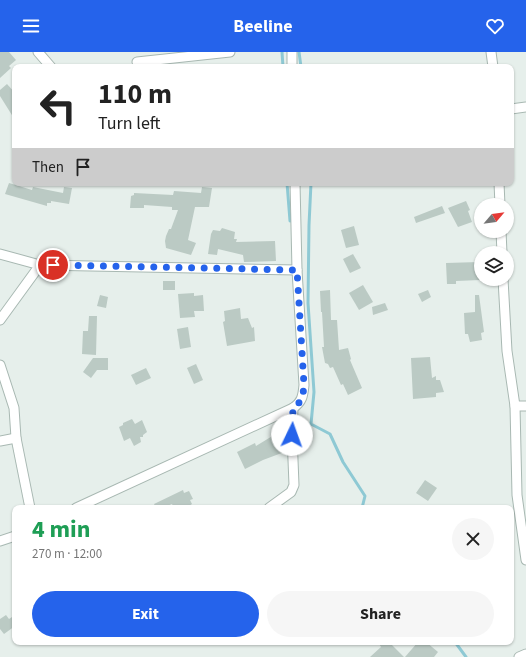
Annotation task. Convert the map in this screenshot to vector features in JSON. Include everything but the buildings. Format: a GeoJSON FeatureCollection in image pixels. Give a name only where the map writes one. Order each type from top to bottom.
{"type":"FeatureCollection","features":[{"type":"Feature","properties":{"kind":"street"},"geometry":{"type":"LineString","coordinates":[[38,52],[48,64]]}},
{"type":"Feature","properties":{"kind":"street"},"geometry":{"type":"LineString","coordinates":[[137,62],[230,52]]}},
{"type":"Feature","properties":{"kind":"street"},"geometry":{"type":"LineString","coordinates":[[292,52],[292,64]]}},
{"type":"Feature","properties":{"kind":"street"},"geometry":{"type":"LineString","coordinates":[[491,52],[493,64]]}},
{"type":"Feature","properties":{"kind":"street"},"geometry":{"type":"LineString","coordinates":[[514,109],[526,107]]}},
{"type":"Feature","properties":{"kind":"street"},"geometry":{"type":"LineString","coordinates":[[83,505],[293,408],[300,403],[303,397],[304,385],[297,270],[295,186]]}},
{"type":"Feature","properties":{"kind":"street"},"geometry":{"type":"LineString","coordinates":[[499,186],[500,198]]}},
{"type":"Feature","properties":{"kind":"street"},"geometry":{"type":"LineString","coordinates":[[0,254],[40,265],[297,270]]}},
{"type":"Feature","properties":{"kind":"street"},"geometry":{"type":"LineString","coordinates":[[0,320],[40,265]]}},
{"type":"Feature","properties":{"kind":"street"},"geometry":{"type":"LineString","coordinates":[[503,286],[507,351],[515,406],[516,495],[526,560]]}},
{"type":"Feature","properties":{"kind":"street"},"geometry":{"type":"LineString","coordinates":[[0,365],[14,408],[16,438],[29,505]]}},
{"type":"Feature","properties":{"kind":"street"},"geometry":{"type":"LineString","coordinates":[[515,406],[526,406]]}},
{"type":"Feature","properties":{"kind":"street"},"geometry":{"type":"LineString","coordinates":[[274,505],[291,492],[294,485],[292,435],[293,408]]}},
{"type":"Feature","properties":{"kind":"street"},"geometry":{"type":"LineString","coordinates":[[0,442],[16,438]]}},
{"type":"Feature","properties":{"kind":"street"},"geometry":{"type":"LineString","coordinates":[[0,541],[12,537]]}},
{"type":"Feature","properties":{"kind":"street"},"geometry":{"type":"LineString","coordinates":[[519,657],[526,654]]}},
{"type":"Feature","properties":{"kind":"waterway"},"geometry":{"type":"LineString","coordinates":[[282,52],[283,64]]}},
{"type":"Feature","properties":{"kind":"waterway"},"geometry":{"type":"LineString","coordinates":[[299,52],[301,64]]}},
{"type":"Feature","properties":{"kind":"waterway"},"geometry":{"type":"LineString","coordinates":[[287,186],[290,221]]}},
{"type":"Feature","properties":{"kind":"waterway"},"geometry":{"type":"LineString","coordinates":[[311,186],[308,303],[314,392],[311,424],[330,434],[343,462],[365,496],[363,505]]}},
{"type":"Feature","properties":{"kind":"waterway"},"geometry":{"type":"LineString","coordinates":[[457,645],[466,657]]}},
{"type":"Feature","properties":{"kind":"route"},"geometry":{"type":"LineString","coordinates":[[53,265],[297,270],[304,385],[303,397],[300,403],[293,408],[292,435]]}}]}
